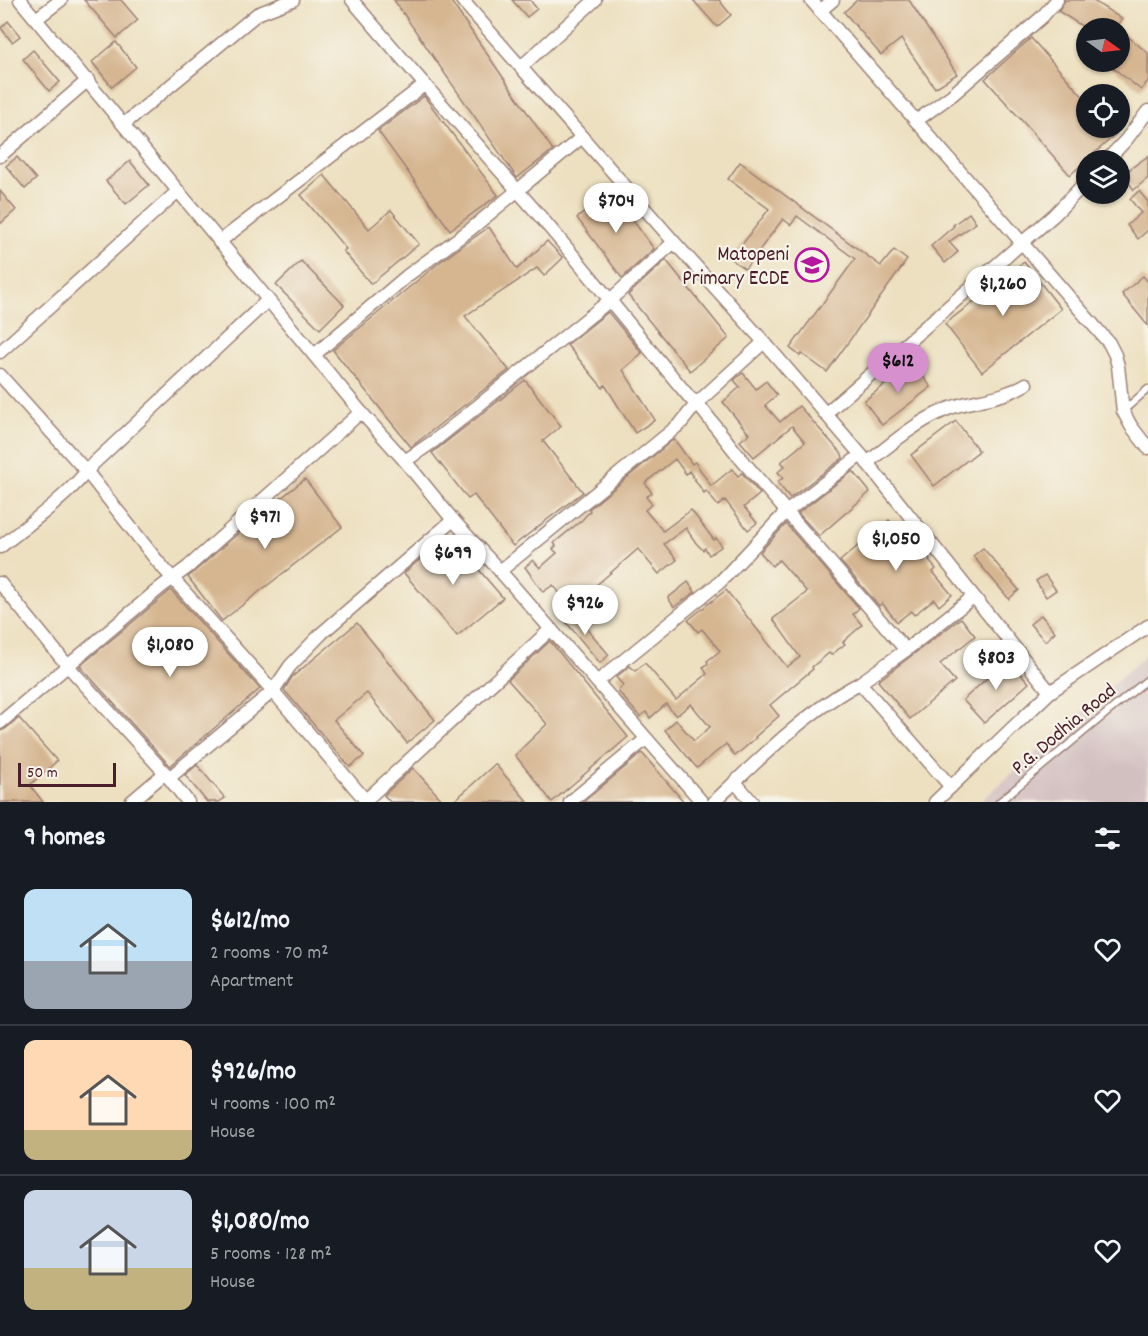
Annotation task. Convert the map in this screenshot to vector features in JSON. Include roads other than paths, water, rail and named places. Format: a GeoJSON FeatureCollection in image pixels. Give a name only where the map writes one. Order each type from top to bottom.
{"type":"FeatureCollection","features":[{"type":"Feature","properties":{"kind":"street"},"geometry":{"type":"LineString","coordinates":[[20,0],[361,412],[453,520],[702,802]]}},
{"type":"Feature","properties":{"kind":"street"},"geometry":{"type":"LineString","coordinates":[[36,19],[61,0]]}},
{"type":"Feature","properties":{"kind":"street"},"geometry":{"type":"LineString","coordinates":[[124,124],[257,14],[293,0]]}},
{"type":"Feature","properties":{"kind":"street"},"geometry":{"type":"LineString","coordinates":[[352,0],[518,190],[786,512],[906,650]]}},
{"type":"Feature","properties":{"kind":"street"},"geometry":{"type":"LineString","coordinates":[[462,0],[764,342],[864,459],[1050,692]]}},
{"type":"Feature","properties":{"kind":"street"},"geometry":{"type":"LineString","coordinates":[[521,67],[595,0]]}},
{"type":"Feature","properties":{"kind":"street"},"geometry":{"type":"LineString","coordinates":[[811,0],[1109,343],[1116,355],[1123,411],[1148,448]]}},
{"type":"Feature","properties":{"kind":"street"},"geometry":{"type":"LineString","coordinates":[[820,11],[833,0]]}},
{"type":"Feature","properties":{"kind":"street"},"geometry":{"type":"LineString","coordinates":[[916,122],[1033,25],[1057,0]]}},
{"type":"Feature","properties":{"kind":"street"},"geometry":{"type":"LineString","coordinates":[[0,156],[88,80]]}},
{"type":"Feature","properties":{"kind":"street"},"geometry":{"type":"LineString","coordinates":[[219,242],[424,85]]}},
{"type":"Feature","properties":{"kind":"street"},"geometry":{"type":"LineString","coordinates":[[1116,150],[1148,111]]}},
{"type":"Feature","properties":{"kind":"street"},"geometry":{"type":"LineString","coordinates":[[314,356],[408,275],[471,229],[582,137]]}},
{"type":"Feature","properties":{"kind":"street"},"geometry":{"type":"LineString","coordinates":[[0,352],[178,191]]}},
{"type":"Feature","properties":{"kind":"street"},"geometry":{"type":"LineString","coordinates":[[825,414],[1023,243],[1076,192]]}},
{"type":"Feature","properties":{"kind":"street"},"geometry":{"type":"LineString","coordinates":[[405,461],[434,441],[609,301],[674,242]]}},
{"type":"Feature","properties":{"kind":"street"},"geometry":{"type":"LineString","coordinates":[[0,547],[45,512],[78,482],[268,300]]}},
{"type":"Feature","properties":{"kind":"street"},"geometry":{"type":"LineString","coordinates":[[500,571],[668,434],[697,403],[764,342]]}},
{"type":"Feature","properties":{"kind":"street"},"geometry":{"type":"LineString","coordinates":[[0,375],[87,472],[172,578],[367,801],[550,629]]}},
{"type":"Feature","properties":{"kind":"street"},"geometry":{"type":"LineString","coordinates":[[597,682],[720,582],[786,512],[923,421],[945,410],[993,399],[1026,384]]}},
{"type":"Feature","properties":{"kind":"street"},"geometry":{"type":"LineString","coordinates":[[0,723],[67,665],[188,567],[361,412]]}},
{"type":"Feature","properties":{"kind":"street"},"geometry":{"type":"LineString","coordinates":[[131,802],[273,691],[290,666],[322,633],[453,520]]}},
{"type":"Feature","properties":{"kind":"street"},"geometry":{"type":"LineString","coordinates":[[0,583],[67,665],[188,802]]}},
{"type":"Feature","properties":{"kind":"street"},"geometry":{"type":"LineString","coordinates":[[714,802],[825,705],[906,650],[973,597]]}},
{"type":"Feature","properties":{"kind":"street"},"geometry":{"type":"LineString","coordinates":[[935,802],[1050,692],[1148,626]]}},
{"type":"Feature","properties":{"kind":"street"},"geometry":{"type":"LineString","coordinates":[[860,683],[951,787]]}},
{"type":"Feature","properties":{"kind":"street"},"geometry":{"type":"LineString","coordinates":[[570,802],[646,739]]}},
{"type":"Feature","properties":{"kind":"street"},"geometry":{"type":"LineString","coordinates":[[735,782],[752,802]]}},
{"type":"Feature","properties":{"kind":"lane"},"geometry":{"type":"LineString","coordinates":[[1123,411],[1148,389]]}},
{"type":"Feature","properties":{"kind":"lane","name":"P.G. Dodhia Road"},"geometry":{"type":"LineString","coordinates":[[999,802],[1148,678]]}},
{"type":"Feature","properties":{"kind":"place","name":"Matopeni Primary ECDE"},"geometry":{"type":"Point","coordinates":[812,265]}}]}
